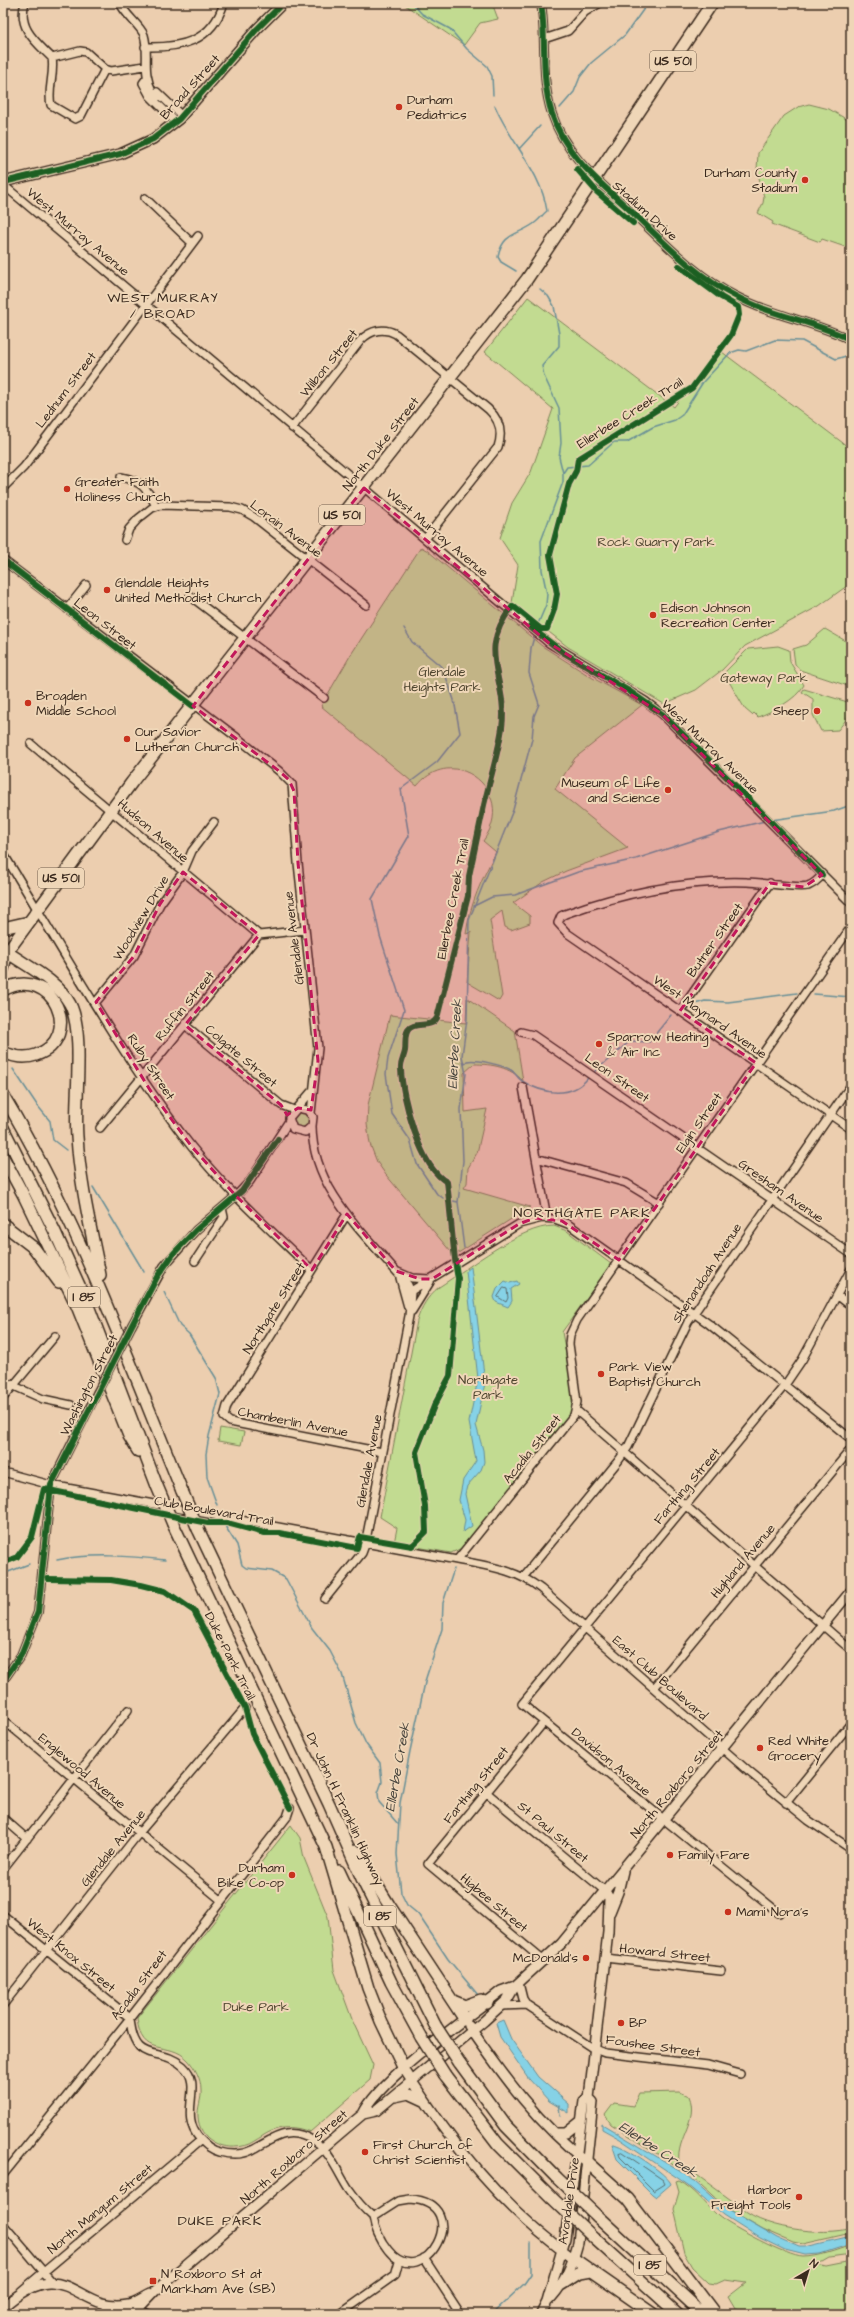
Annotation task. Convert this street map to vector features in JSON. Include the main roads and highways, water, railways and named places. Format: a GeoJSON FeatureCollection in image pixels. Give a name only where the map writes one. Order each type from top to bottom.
{"type":"FeatureCollection","features":[{"type":"Feature","properties":{"kind":"highway","name":"North Duke Street"},"geometry":{"type":"LineString","coordinates":[[3,969],[5,953],[39,910],[111,811],[527,279],[595,180],[712,3]]}},
{"type":"Feature","properties":{"kind":"highway"},"geometry":{"type":"LineString","coordinates":[[3,928],[29,922]]}},
{"type":"Feature","properties":{"kind":"highway"},"geometry":{"type":"LineString","coordinates":[[5,953],[60,990],[69,1003],[75,1016],[77,1037],[77,1134],[80,1170],[103,1294]]}},
{"type":"Feature","properties":{"kind":"highway"},"geometry":{"type":"LineString","coordinates":[[3,990],[21,984],[39,987],[52,997],[57,1006],[60,1019],[56,1037],[45,1051],[26,1057],[15,1057],[3,1052]]}},
{"type":"Feature","properties":{"kind":"highway","name":"I 85"},"geometry":{"type":"LineString","coordinates":[[3,1095],[38,1154],[103,1294]]}},
{"type":"Feature","properties":{"kind":"highway","name":"I 85"},"geometry":{"type":"LineString","coordinates":[[3,1128],[56,1232],[87,1303],[151,1472],[173,1524],[391,1982],[421,2037],[445,2075],[498,2144],[594,2238],[678,2314]]}},
{"type":"Feature","properties":{"kind":"highway"},"geometry":{"type":"LineString","coordinates":[[3,1158],[40,1229],[76,1306],[129,1436],[151,1472]]}},
{"type":"Feature","properties":{"kind":"highway"},"geometry":{"type":"LineString","coordinates":[[3,1224],[34,1248],[78,1313]]}},
{"type":"Feature","properties":{"kind":"highway","name":"Dr John H Franklin Highway"},"geometry":{"type":"LineString","coordinates":[[103,1294],[198,1529],[329,1804],[364,1883],[435,2025],[459,2062],[506,2126],[597,2216],[704,2314]]}},
{"type":"Feature","properties":{"kind":"highway"},"geometry":{"type":"LineString","coordinates":[[329,1804],[389,1905],[465,2020]]}},
{"type":"Feature","properties":{"kind":"highway"},"geometry":{"type":"LineString","coordinates":[[326,1847],[368,1988],[381,2021],[404,2069]]}},
{"type":"Feature","properties":{"kind":"highway"},"geometry":{"type":"LineString","coordinates":[[453,2001],[467,2006],[481,2000],[487,2003]]}},
{"type":"Feature","properties":{"kind":"highway"},"geometry":{"type":"LineString","coordinates":[[588,2163],[628,2199],[714,2314]]}},
{"type":"Feature","properties":{"kind":"highway"},"geometry":{"type":"LineString","coordinates":[[574,2259],[653,2314]]}},
{"type":"Feature","properties":{"kind":"highway"},"geometry":{"type":"LineString","coordinates":[[562,2284],[579,2273],[590,2271]]}},
{"type":"Feature","properties":{"kind":"main road","name":"Broad Street"},"geometry":{"type":"LineString","coordinates":[[4,182],[129,151],[153,139],[179,119],[257,29],[283,3]]}},
{"type":"Feature","properties":{"kind":"main road","name":"North Roxboro Street"},"geometry":{"type":"LineString","coordinates":[[135,2312],[155,2291],[363,2114],[369,2102],[404,2069],[501,1991],[517,1984],[544,1961],[592,1908],[851,1591]]}},
{"type":"Feature","properties":{"kind":"main road","name":"Avondale Drive"},"geometry":{"type":"LineString","coordinates":[[608,1917],[618,1892],[624,1869]]}},
{"type":"Feature","properties":{"kind":"main road","name":"Avondale Drive"},"geometry":{"type":"LineString","coordinates":[[589,2098],[605,1958],[609,1898],[605,1891]]}},
{"type":"Feature","properties":{"kind":"main road"},"geometry":{"type":"LineString","coordinates":[[592,1908],[598,1907],[604,1910],[608,1917]]}},
{"type":"Feature","properties":{"kind":"main road","name":"North Roxboro Street"},"geometry":{"type":"LineString","coordinates":[[363,2114],[376,2111],[472,2031],[507,2000],[517,1984]]}},
{"type":"Feature","properties":{"kind":"main road"},"geometry":{"type":"LineString","coordinates":[[465,2020],[516,2091],[554,2133],[588,2163]]}},
{"type":"Feature","properties":{"kind":"main road"},"geometry":{"type":"LineString","coordinates":[[404,2069],[448,2136],[488,2184],[561,2250],[574,2259]]}},
{"type":"Feature","properties":{"kind":"main road"},"geometry":{"type":"LineString","coordinates":[[392,2098],[409,2094],[426,2102]]}},
{"type":"Feature","properties":{"kind":"main road","name":"Avondale Drive"},"geometry":{"type":"LineString","coordinates":[[541,2314],[547,2302],[565,2239],[575,2153],[584,2101],[589,2098]]}},
{"type":"Feature","properties":{"kind":"main road","name":"Avondale Drive"},"geometry":{"type":"LineString","coordinates":[[547,2302],[557,2292],[562,2284],[574,2259],[578,2243],[594,2102],[589,2098]]}},
{"type":"Feature","properties":{"kind":"main road"},"geometry":{"type":"LineString","coordinates":[[554,2133],[566,2133],[581,2121]]}},
{"type":"Feature","properties":{"kind":"main road","name":"North Mangum Street"},"geometry":{"type":"LineString","coordinates":[[3,2307],[15,2297],[36,2286],[53,2283],[98,2306],[116,2310]]}},
{"type":"Feature","properties":{"kind":"main road"},"geometry":{"type":"LineString","coordinates":[[116,2310],[155,2291]]}},
{"type":"Feature","properties":{"kind":"main road"},"geometry":{"type":"LineString","coordinates":[[116,2310],[135,2312]]}},
{"type":"Feature","properties":{"kind":"water"},"geometry":{"type":"Polygon","coordinates":[[[471,1267],[485,1383],[476,1425],[483,1450],[484,1462],[481,1470],[467,1486],[465,1494],[472,1526],[463,1532],[465,1520],[459,1500],[463,1480],[476,1461],[469,1422],[478,1379],[466,1271],[471,1267]]]}},
{"type":"Feature","properties":{"kind":"water"},"geometry":{"type":"Polygon","coordinates":[[[505,1281],[510,1283],[517,1281],[519,1284],[511,1289],[512,1301],[508,1307],[496,1302],[494,1297],[497,1289],[505,1281]]]}},
{"type":"Feature","properties":{"kind":"water"},"geometry":{"type":"Polygon","coordinates":[[[503,2020],[511,2039],[538,2077],[569,2104],[569,2113],[549,2101],[529,2079],[500,2037],[496,2023],[503,2020]]]}},
{"type":"Feature","properties":{"kind":"water"},"geometry":{"type":"Polygon","coordinates":[[[602,2124],[686,2174],[721,2205],[778,2238],[799,2247],[805,2247],[851,2236],[851,2244],[820,2254],[805,2255],[785,2250],[760,2238],[724,2215],[688,2185],[620,2139],[602,2129],[602,2124]]]}},
{"type":"Feature","properties":{"kind":"water"},"geometry":{"type":"Polygon","coordinates":[[[612,2144],[625,2149],[644,2160],[662,2174],[671,2184],[656,2197],[617,2159],[612,2144]]]}},
{"type":"Feature","properties":{"kind":"waterway","name":"Ellerbe Creek"},"geometry":{"type":"LineString","coordinates":[[412,3],[422,14],[450,29],[467,49],[487,66],[492,76],[493,95]]}},
{"type":"Feature","properties":{"kind":"waterway"},"geometry":{"type":"LineString","coordinates":[[560,108],[574,92],[580,77],[591,63],[625,35],[648,3]]}},
{"type":"Feature","properties":{"kind":"waterway","name":"Ellerbe Creek"},"geometry":{"type":"LineString","coordinates":[[495,106],[501,119],[532,170],[544,196],[547,211],[530,226],[508,238],[500,249],[498,257],[501,262],[516,271]]}},
{"type":"Feature","properties":{"kind":"waterway"},"geometry":{"type":"LineString","coordinates":[[519,149],[540,126]]}},
{"type":"Feature","properties":{"kind":"waterway","name":"Ellerbe Creek"},"geometry":{"type":"LineString","coordinates":[[538,624],[546,605],[547,594],[542,570],[541,541],[563,482],[563,473],[559,457],[561,443],[559,408],[544,376],[542,366],[559,346],[559,334],[554,306],[548,296],[540,289]]}},
{"type":"Feature","properties":{"kind":"waterway"},"geometry":{"type":"LineString","coordinates":[[563,473],[567,467],[588,465],[614,442],[627,442],[653,427],[675,420],[682,415],[703,382],[730,353],[739,350],[746,351],[775,340],[802,341],[836,359],[846,356]]}},
{"type":"Feature","properties":{"kind":"waterway"},"geometry":{"type":"LineString","coordinates":[[404,628],[412,642],[443,668],[454,700],[460,733],[437,762],[401,789],[409,836],[372,899],[380,936],[404,1010],[388,1058],[386,1074],[392,1114],[410,1140],[417,1164],[437,1194],[443,1198]]}},
{"type":"Feature","properties":{"kind":"waterway","name":"Ellerbe Creek"},"geometry":{"type":"LineString","coordinates":[[464,1248],[458,1202],[463,1161],[461,1109],[466,1074],[462,1056],[467,1019],[469,920],[513,810],[532,739],[534,716],[539,704],[529,673],[531,648],[534,637]]}},
{"type":"Feature","properties":{"kind":"waterway"},"geometry":{"type":"LineString","coordinates":[[771,820],[834,811],[851,805]]}},
{"type":"Feature","properties":{"kind":"waterway"},"geometry":{"type":"LineString","coordinates":[[474,906],[492,897],[515,895],[578,872],[636,859],[719,832],[765,821]]}},
{"type":"Feature","properties":{"kind":"waterway"},"geometry":{"type":"LineString","coordinates":[[690,1009],[695,1004],[705,1001],[728,1002],[797,993]]}},
{"type":"Feature","properties":{"kind":"waterway"},"geometry":{"type":"LineString","coordinates":[[814,994],[851,997]]}},
{"type":"Feature","properties":{"kind":"waterway"},"geometry":{"type":"LineString","coordinates":[[594,1072],[630,1041],[649,1042],[671,1015]]}},
{"type":"Feature","properties":{"kind":"waterway"},"geometry":{"type":"LineString","coordinates":[[464,1065],[467,1061],[471,1061],[502,1066],[511,1070],[520,1080],[530,1085],[539,1089],[556,1092],[565,1092],[573,1089],[581,1085],[588,1078]]}},
{"type":"Feature","properties":{"kind":"waterway"},"geometry":{"type":"LineString","coordinates":[[13,1069],[37,1105],[50,1121],[53,1140],[66,1150]]}},
{"type":"Feature","properties":{"kind":"waterway"},"geometry":{"type":"LineString","coordinates":[[93,1187],[144,1272]]}},
{"type":"Feature","properties":{"kind":"waterway","name":"Ellerbe Creek"},"geometry":{"type":"LineString","coordinates":[[453,1201],[458,1202]]}},
{"type":"Feature","properties":{"kind":"waterway"},"geometry":{"type":"LineString","coordinates":[[164,1292],[180,1326],[189,1334],[216,1378],[220,1394],[206,1454],[207,1477],[217,1505]]}},
{"type":"Feature","properties":{"kind":"waterway"},"geometry":{"type":"LineString","coordinates":[[225,1526],[237,1545],[242,1565],[246,1568],[272,1571],[286,1579],[312,1628],[330,1651],[342,1674],[356,1723],[366,1744],[380,1763],[382,1782],[378,1793],[379,1802],[398,1824]]}},
{"type":"Feature","properties":{"kind":"waterway"},"geometry":{"type":"LineString","coordinates":[[57,1560],[84,1556],[125,1556],[165,1560]]}},
{"type":"Feature","properties":{"kind":"waterway"},"geometry":{"type":"LineString","coordinates":[[3,1574],[29,1564]]}},
{"type":"Feature","properties":{"kind":"waterway","name":"Ellerbe Creek"},"geometry":{"type":"LineString","coordinates":[[454,1569],[443,1603],[442,1629],[426,1678],[410,1751],[400,1803],[397,1854],[401,1893],[407,1905],[418,1914],[448,1959],[478,1995]]}},
{"type":"Feature","properties":{"kind":"waterway"},"geometry":{"type":"LineString","coordinates":[[559,2106],[560,2116]]}},
{"type":"Feature","properties":{"kind":"waterway"},"geometry":{"type":"LineString","coordinates":[[492,2314],[524,2284],[531,2274],[531,2243]]}},
{"type":"Feature","properties":{"kind":"place","name":"Durham Pediatrics"},"geometry":{"type":"Point","coordinates":[399,107]}},
{"type":"Feature","properties":{"kind":"place","name":"Durham County Stadium"},"geometry":{"type":"Point","coordinates":[805,180]}},
{"type":"Feature","properties":{"kind":"place","name":"Greater Faith Holiness Church"},"geometry":{"type":"Point","coordinates":[67,489]}},
{"type":"Feature","properties":{"kind":"place","name":"Glendale Heights United Methodist Church"},"geometry":{"type":"Point","coordinates":[107,590]}},
{"type":"Feature","properties":{"kind":"place","name":"Edison Johnson Recreation Center"},"geometry":{"type":"Point","coordinates":[653,615]}},
{"type":"Feature","properties":{"kind":"place","name":"Brogden Middle School"},"geometry":{"type":"Point","coordinates":[28,703]}},
{"type":"Feature","properties":{"kind":"place","name":"Sheep"},"geometry":{"type":"Point","coordinates":[817,711]}},
{"type":"Feature","properties":{"kind":"place","name":"Our Savior Lutheran Church"},"geometry":{"type":"Point","coordinates":[127,739]}},
{"type":"Feature","properties":{"kind":"place","name":"Museum of Life and Science"},"geometry":{"type":"Point","coordinates":[668,790]}},
{"type":"Feature","properties":{"kind":"place","name":"Sparrow Heating & Air Inc"},"geometry":{"type":"Point","coordinates":[599,1044]}},
{"type":"Feature","properties":{"kind":"place","name":"Park View Baptist Church"},"geometry":{"type":"Point","coordinates":[601,1374]}},
{"type":"Feature","properties":{"kind":"place","name":"Red White Grocery"},"geometry":{"type":"Point","coordinates":[760,1748]}},
{"type":"Feature","properties":{"kind":"place","name":"Family Fare"},"geometry":{"type":"Point","coordinates":[670,1855]}},
{"type":"Feature","properties":{"kind":"place","name":"Durham Bike Co-op"},"geometry":{"type":"Point","coordinates":[292,1875]}},
{"type":"Feature","properties":{"kind":"place","name":"Mami Nora's"},"geometry":{"type":"Point","coordinates":[728,1912]}},
{"type":"Feature","properties":{"kind":"place","name":"McDonald's"},"geometry":{"type":"Point","coordinates":[586,1958]}},
{"type":"Feature","properties":{"kind":"place","name":"BP"},"geometry":{"type":"Point","coordinates":[621,2023]}},
{"type":"Feature","properties":{"kind":"place","name":"First Church of Christ Scientist"},"geometry":{"type":"Point","coordinates":[365,2152]}},
{"type":"Feature","properties":{"kind":"place","name":"Harbor Freight Tools"},"geometry":{"type":"Point","coordinates":[799,2197]}},
{"type":"Feature","properties":{"kind":"place","name":"N Roxboro St at Markham Ave (SB)"},"geometry":{"type":"Point","coordinates":[153,2281]}},
{"type":"Feature","properties":{"kind":"district","name":"WEST MURRAY / BROAD"},"geometry":{"type":"Point","coordinates":[163,306]}},
{"type":"Feature","properties":{"kind":"district","name":"NORTHGATE PARK"},"geometry":{"type":"Point","coordinates":[582,1213]}},
{"type":"Feature","properties":{"kind":"district","name":"DUKE PARK"},"geometry":{"type":"Point","coordinates":[220,2221]}},
{"type":"Feature","properties":{"kind":"park label","name":"Rock Quarry Park"},"geometry":{"type":"Point","coordinates":[656,542]}},
{"type":"Feature","properties":{"kind":"park label","name":"Gateway Park"},"geometry":{"type":"Point","coordinates":[764,678]}},
{"type":"Feature","properties":{"kind":"park label","name":"Glendale Heights Park"},"geometry":{"type":"Point","coordinates":[442,680]}},
{"type":"Feature","properties":{"kind":"park label","name":"Northgate Park"},"geometry":{"type":"Point","coordinates":[488,1388]}},
{"type":"Feature","properties":{"kind":"park label","name":"Duke Park"},"geometry":{"type":"Point","coordinates":[256,2007]}}]}
